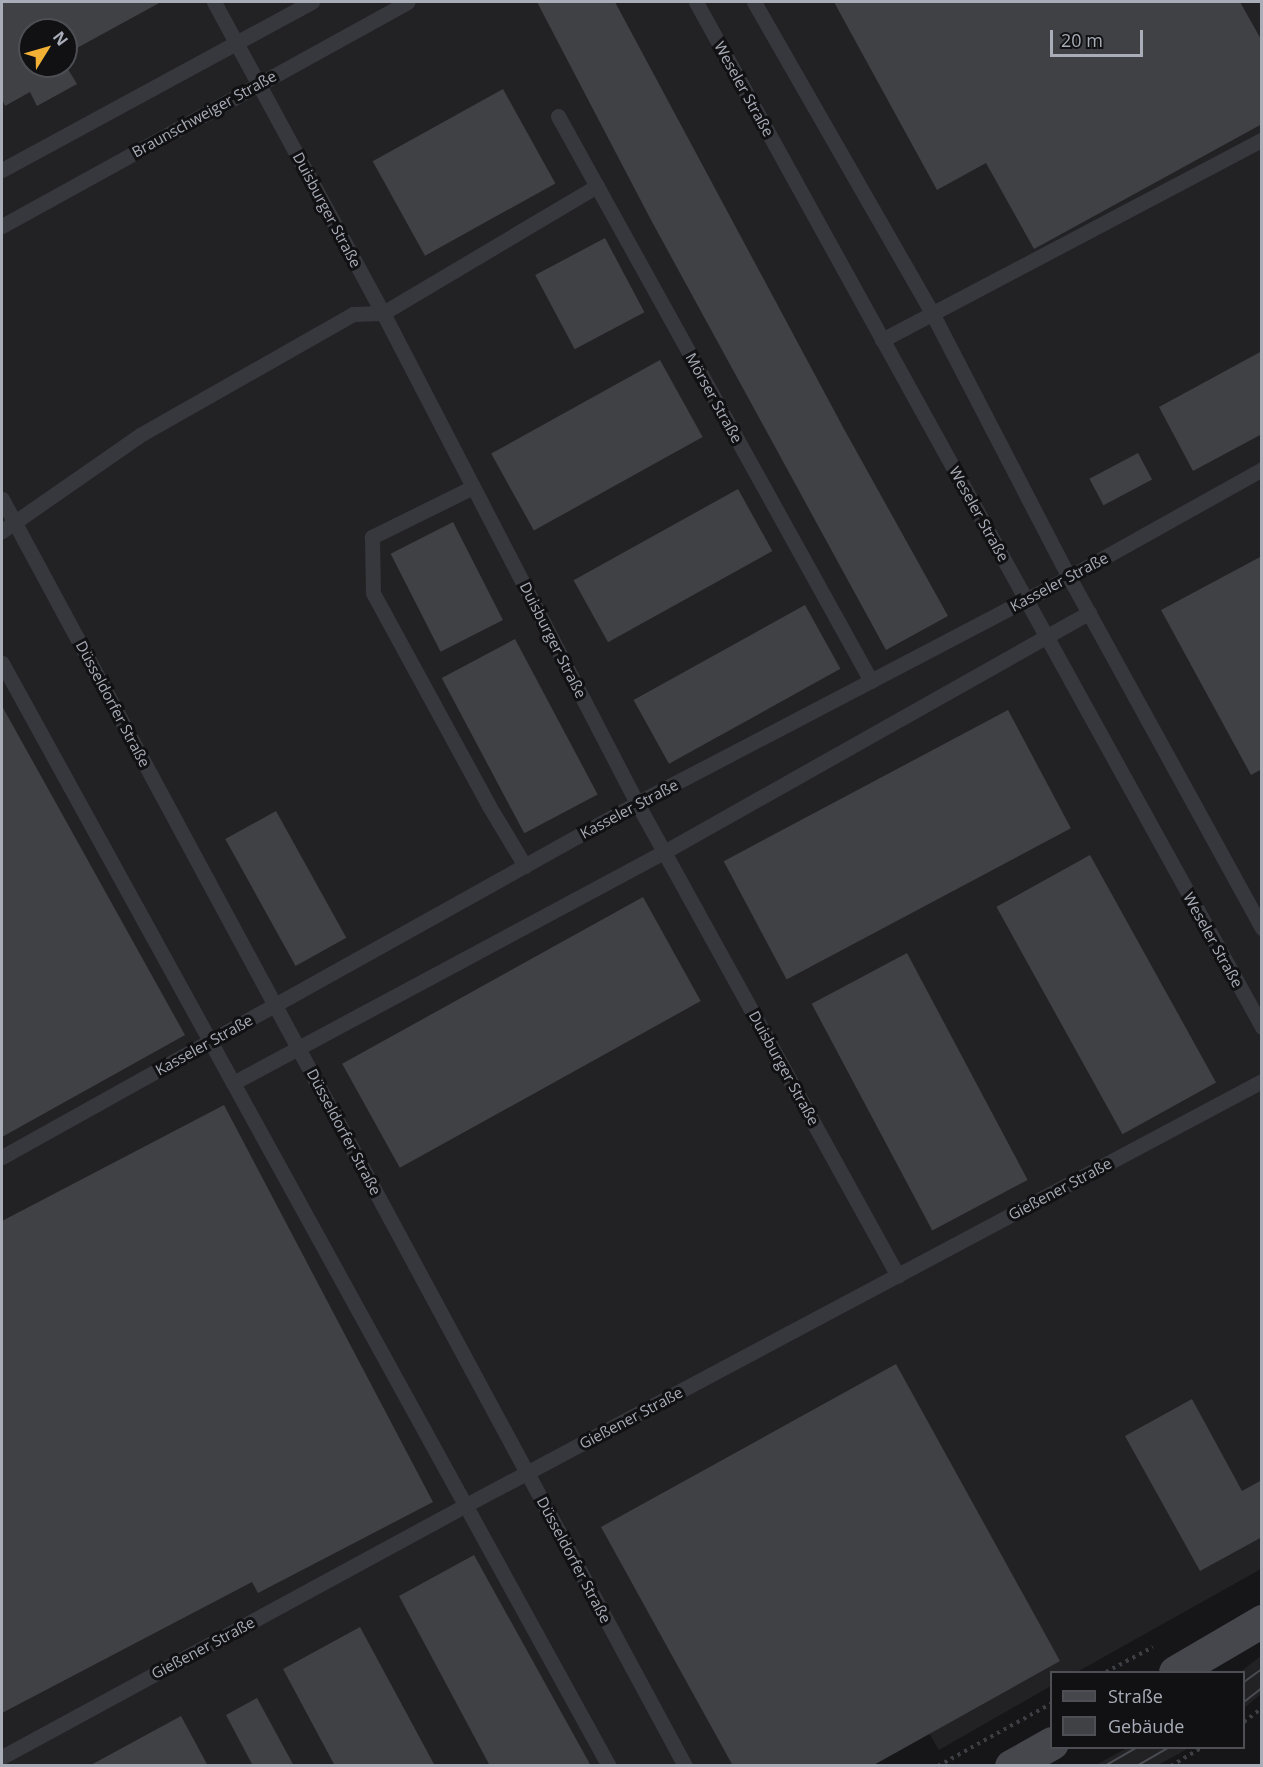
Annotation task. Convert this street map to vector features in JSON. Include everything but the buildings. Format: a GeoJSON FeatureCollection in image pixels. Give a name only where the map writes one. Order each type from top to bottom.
{"type":"FeatureCollection","features":[{"type":"Feature","properties":{"kind":"main road"},"geometry":{"type":"LineString","coordinates":[[1176,1671],[1262,1621]]}},
{"type":"Feature","properties":{"kind":"main road"},"geometry":{"type":"LineString","coordinates":[[1011,1766],[1050,1744]]}},
{"type":"Feature","properties":{"kind":"lane","name":"Duisburger Straße"},"geometry":{"type":"LineString","coordinates":[[214,2],[383,313],[637,803],[898,1276]]}},
{"type":"Feature","properties":{"kind":"lane"},"geometry":{"type":"LineString","coordinates":[[2,170],[312,2]]}},
{"type":"Feature","properties":{"kind":"lane","name":"Braunschweiger Straße"},"geometry":{"type":"LineString","coordinates":[[2,226],[407,2]]}},
{"type":"Feature","properties":{"kind":"lane","name":"Weseler Straße"},"geometry":{"type":"LineString","coordinates":[[696,2],[1262,1027]]}},
{"type":"Feature","properties":{"kind":"lane"},"geometry":{"type":"LineString","coordinates":[[754,2],[933,315],[1069,577],[1262,928]]}},
{"type":"Feature","properties":{"kind":"lane","name":"Mörser Straße"},"geometry":{"type":"LineString","coordinates":[[558,116],[872,681]]}},
{"type":"Feature","properties":{"kind":"lane"},"geometry":{"type":"LineString","coordinates":[[882,340],[1262,140]]}},
{"type":"Feature","properties":{"kind":"lane"},"geometry":{"type":"LineString","coordinates":[[8,527],[140,435],[353,314],[383,313],[597,186]]}},
{"type":"Feature","properties":{"kind":"lane","name":"Kasseler Straße"},"geometry":{"type":"LineString","coordinates":[[2,1157],[637,803],[1026,600],[1262,469]]}},
{"type":"Feature","properties":{"kind":"lane"},"geometry":{"type":"LineString","coordinates":[[473,488],[372,537],[373,593],[489,807],[525,866]]}},
{"type":"Feature","properties":{"kind":"lane","name":"Düsseldorfer Straße"},"geometry":{"type":"LineString","coordinates":[[2,499],[8,527],[276,1005],[685,1766]]}},
{"type":"Feature","properties":{"kind":"lane"},"geometry":{"type":"LineString","coordinates":[[233,1083],[664,852],[1089,613]]}},
{"type":"Feature","properties":{"kind":"lane"},"geometry":{"type":"LineString","coordinates":[[2,663],[609,1766]]}},
{"type":"Feature","properties":{"kind":"lane","name":"Gießener Straße"},"geometry":{"type":"LineString","coordinates":[[2,1757],[466,1505],[1262,1081]]}},
{"type":"Feature","properties":{"kind":"path"},"geometry":{"type":"LineString","coordinates":[[938,1766],[1050,1704]]}},
{"type":"Feature","properties":{"kind":"path"},"geometry":{"type":"LineString","coordinates":[[1245,1721],[1262,1708]]}},
{"type":"Feature","properties":{"kind":"path"},"geometry":{"type":"LineString","coordinates":[[1171,1766],[1199,1749]]}},
{"type":"Feature","properties":{"kind":"shaded area"},"geometry":{"type":"Polygon","coordinates":[[[2,2],[1261,2],[1261,1569],[1079,1671],[1050,1671],[1050,1687],[939,1750],[927,1730],[861,1765],[2,1766],[2,2]]]}},
{"type":"Feature","properties":{"kind":"shaded area"},"geometry":{"type":"Polygon","coordinates":[[[1261,1656],[1261,1694],[1245,1707],[1245,1671],[1241,1671],[1261,1656]]]}},
{"type":"Feature","properties":{"kind":"shaded area"},"geometry":{"type":"Polygon","coordinates":[[[1125,1749],[1187,1749],[1158,1765],[1096,1765],[1125,1749]]]}},
{"type":"Feature","properties":{"kind":"tram line"},"geometry":{"type":"LineString","coordinates":[[1245,1681],[1262,1669]]}},
{"type":"Feature","properties":{"kind":"tram line"},"geometry":{"type":"LineString","coordinates":[[1245,1701],[1262,1688]]}},
{"type":"Feature","properties":{"kind":"tram line"},"geometry":{"type":"LineString","coordinates":[[1105,1766],[1134,1749]]}},
{"type":"Feature","properties":{"kind":"tram line"},"geometry":{"type":"LineString","coordinates":[[1137,1766],[1166,1749]]}}]}
